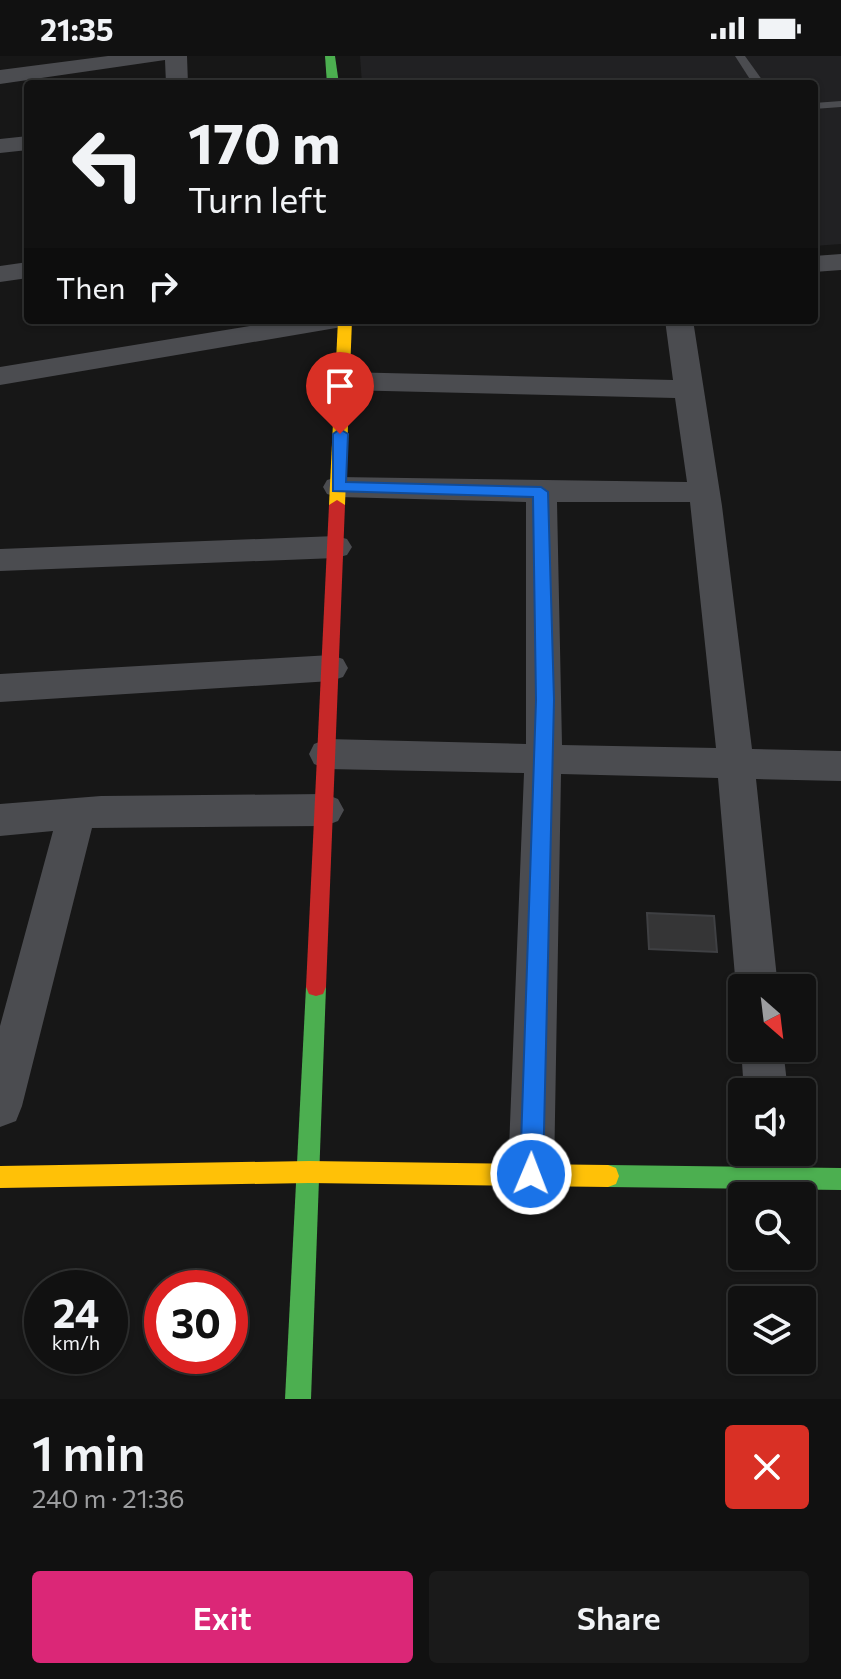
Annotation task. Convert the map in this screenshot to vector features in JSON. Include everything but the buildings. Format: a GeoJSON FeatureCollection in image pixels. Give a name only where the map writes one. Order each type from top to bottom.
{"type":"FeatureCollection","features":[{"type":"Feature","properties":{"kind":"street"},"geometry":{"type":"LineString","coordinates":[[2,75],[157,56]]}},
{"type":"Feature","properties":{"kind":"street"},"geometry":{"type":"LineString","coordinates":[[176,56],[177,80]]}},
{"type":"Feature","properties":{"kind":"street"},"geometry":{"type":"LineString","coordinates":[[330,56],[333,80]]}},
{"type":"Feature","properties":{"kind":"street"},"geometry":{"type":"LineString","coordinates":[[0,146],[24,143]]}},
{"type":"Feature","properties":{"kind":"street"},"geometry":{"type":"LineString","coordinates":[[818,264],[841,262]]}},
{"type":"Feature","properties":{"kind":"street"},"geometry":{"type":"LineString","coordinates":[[0,274],[24,271]]}},
{"type":"Feature","properties":{"kind":"street"},"geometry":{"type":"LineString","coordinates":[[0,376],[179,333],[288,324]]}},
{"type":"Feature","properties":{"kind":"street"},"geometry":{"type":"LineString","coordinates":[[298,1399],[345,324]]}},
{"type":"Feature","properties":{"kind":"street"},"geometry":{"type":"LineString","coordinates":[[679,324],[686,389],[704,492],[737,764],[756,974]]}},
{"type":"Feature","properties":{"kind":"street"},"geometry":{"type":"LineString","coordinates":[[343,381],[686,389]]}},
{"type":"Feature","properties":{"kind":"street"},"geometry":{"type":"LineString","coordinates":[[338,487],[704,492]]}},
{"type":"Feature","properties":{"kind":"street"},"geometry":{"type":"LineString","coordinates":[[531,1174],[545,685],[541,492]]}},
{"type":"Feature","properties":{"kind":"street"},"geometry":{"type":"LineString","coordinates":[[0,560],[336,547]]}},
{"type":"Feature","properties":{"kind":"street"},"geometry":{"type":"LineString","coordinates":[[0,688],[331,668]]}},
{"type":"Feature","properties":{"kind":"street"},"geometry":{"type":"LineString","coordinates":[[327,754],[841,766]]}},
{"type":"Feature","properties":{"kind":"street"},"geometry":{"type":"LineString","coordinates":[[0,820],[77,814],[325,810]]}},
{"type":"Feature","properties":{"kind":"street"},"geometry":{"type":"LineString","coordinates":[[0,1106],[77,814]]}},
{"type":"Feature","properties":{"kind":"street"},"geometry":{"type":"LineString","coordinates":[[0,1177],[309,1172],[531,1174],[745,1166]]}},
{"type":"Feature","properties":{"kind":"street"},"geometry":{"type":"LineString","coordinates":[[777,1166],[841,1179]]}},
{"type":"Feature","properties":{"kind":"lane"},"geometry":{"type":"LineString","coordinates":[[740,56],[756,80]]}},
{"type":"Feature","properties":{"kind":"lane"},"geometry":{"type":"LineString","coordinates":[[818,106],[841,104]]}},
{"type":"Feature","properties":{"kind":"shaded area"},"geometry":{"type":"Polygon","coordinates":[[[360,56],[841,56],[841,244],[818,246],[818,80],[362,80],[360,56]]]}},
{"type":"Feature","properties":{"kind":"traffic: fast"},"geometry":{"type":"LineString","coordinates":[[330,56],[333,80]]}},
{"type":"Feature","properties":{"kind":"traffic: fast"},"geometry":{"type":"LineString","coordinates":[[298,1399],[316,987]]}},
{"type":"Feature","properties":{"kind":"traffic: fast"},"geometry":{"type":"LineString","coordinates":[[608,1176],[841,1179]]}},
{"type":"Feature","properties":{"kind":"traffic: slow"},"geometry":{"type":"LineString","coordinates":[[337,505],[345,324]]}},
{"type":"Feature","properties":{"kind":"traffic: slow"},"geometry":{"type":"LineString","coordinates":[[0,1177],[309,1172],[608,1176]]}},
{"type":"Feature","properties":{"kind":"traffic: jam"},"geometry":{"type":"LineString","coordinates":[[316,987],[337,505]]}},
{"type":"Feature","properties":{"kind":"route"},"geometry":{"type":"LineString","coordinates":[[340,434],[338,487],[541,492],[545,700],[531,1174]]}}]}
